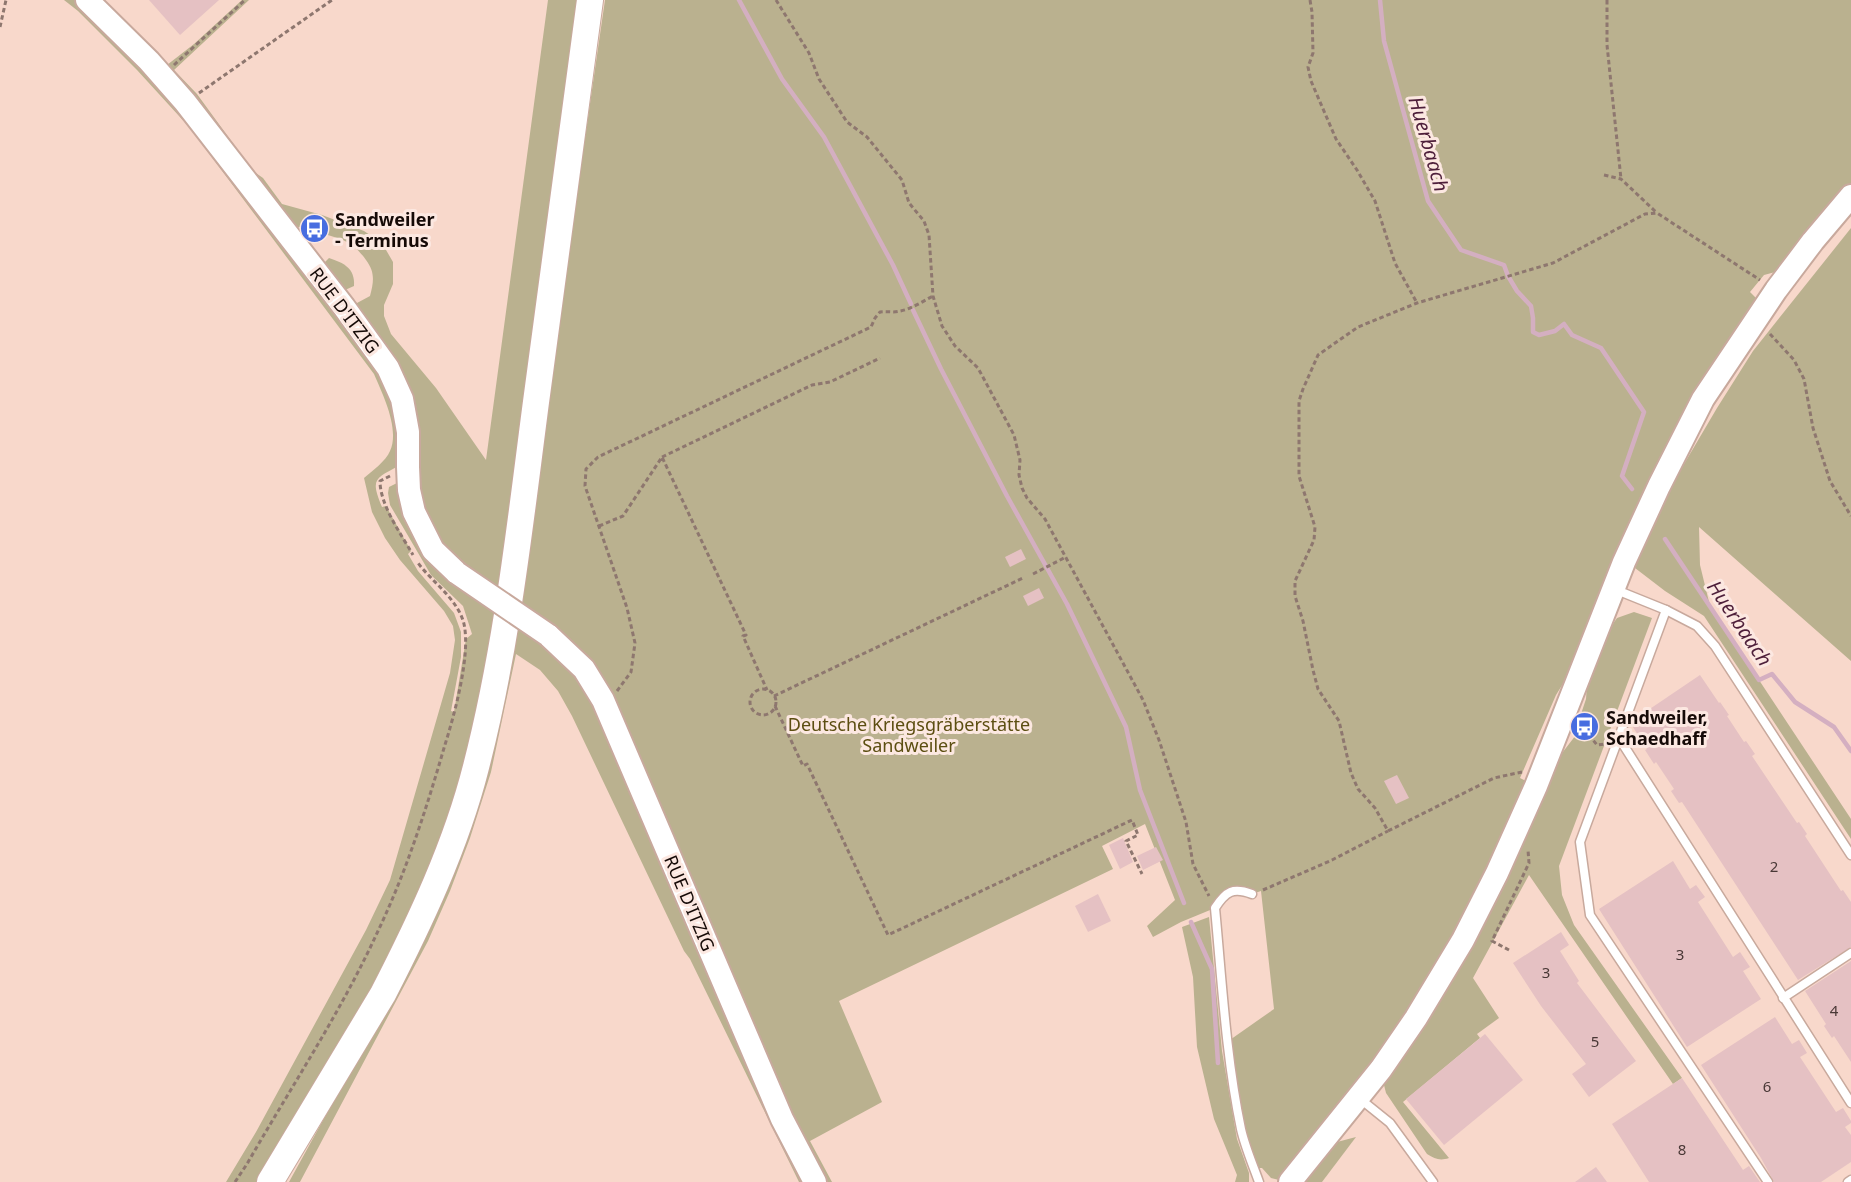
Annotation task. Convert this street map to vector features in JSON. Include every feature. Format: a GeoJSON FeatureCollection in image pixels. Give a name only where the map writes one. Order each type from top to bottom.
{"type":"FeatureCollection","features":[{"type":"Feature","properties":{"kind":"main road"},"geometry":{"type":"LineString","coordinates":[[270,1182],[383,994],[397,966],[435,885],[457,830],[476,768],[507,619],[590,0]]}},
{"type":"Feature","properties":{"kind":"street","name":"RUE D'ITZIG"},"geometry":{"type":"LineString","coordinates":[[87,0],[185,102],[337,298],[388,368],[402,399],[408,432],[409,489],[414,512],[433,549],[457,573],[548,635],[584,669],[603,700],[782,1119],[815,1182]]}},
{"type":"Feature","properties":{"kind":"street"},"geometry":{"type":"LineString","coordinates":[[1290,1182],[1359,1098],[1416,1018],[1462,940],[1497,873],[1540,776],[1614,589],[1659,486],[1703,399],[1776,290],[1813,240],[1851,196]]}},
{"type":"Feature","properties":{"kind":"lane"},"geometry":{"type":"LineString","coordinates":[[1614,589],[1666,610],[1697,626],[1715,646],[1851,855]]}},
{"type":"Feature","properties":{"kind":"lane"},"geometry":{"type":"LineString","coordinates":[[1666,610],[1580,842],[1590,915],[1768,1182]]}},
{"type":"Feature","properties":{"kind":"lane"},"geometry":{"type":"LineString","coordinates":[[1619,738],[1851,1104]]}},
{"type":"Feature","properties":{"kind":"lane"},"geometry":{"type":"LineString","coordinates":[[1252,894],[1242,890],[1230,891],[1221,898],[1215,908],[1233,1083],[1242,1132],[1259,1182]]}},
{"type":"Feature","properties":{"kind":"lane"},"geometry":{"type":"LineString","coordinates":[[1783,998],[1851,953]]}},
{"type":"Feature","properties":{"kind":"lane"},"geometry":{"type":"LineString","coordinates":[[1359,1098],[1390,1123],[1433,1182]]}},
{"type":"Feature","properties":{"kind":"path"},"geometry":{"type":"LineString","coordinates":[[0,27],[6,0]]}},
{"type":"Feature","properties":{"kind":"path"},"geometry":{"type":"LineString","coordinates":[[161,75],[245,0]]}},
{"type":"Feature","properties":{"kind":"path"},"geometry":{"type":"LineString","coordinates":[[185,102],[332,0]]}},
{"type":"Feature","properties":{"kind":"path"},"geometry":{"type":"LineString","coordinates":[[776,0],[809,53],[819,80],[847,122],[867,137],[902,180],[909,204],[924,221],[929,235],[933,296],[942,326],[955,346],[978,368],[1014,435],[1020,460],[1019,475],[1022,488],[1027,498],[1045,519],[1143,700],[1186,822],[1193,864],[1215,908]]}},
{"type":"Feature","properties":{"kind":"path"},"geometry":{"type":"LineString","coordinates":[[1310,0],[1313,53],[1308,67],[1311,81],[1336,139],[1375,201],[1395,263],[1417,303]]}},
{"type":"Feature","properties":{"kind":"path"},"geometry":{"type":"LineString","coordinates":[[1607,0],[1607,45],[1622,179]]}},
{"type":"Feature","properties":{"kind":"path"},"geometry":{"type":"LineString","coordinates":[[1604,175],[1622,179],[1657,213],[1776,290]]}},
{"type":"Feature","properties":{"kind":"path"},"geometry":{"type":"LineString","coordinates":[[1388,831],[1376,808],[1358,789],[1351,773],[1339,721],[1318,689],[1295,596],[1295,581],[1314,540],[1315,527],[1299,476],[1299,401],[1302,389],[1318,355],[1358,327],[1417,303],[1553,263],[1645,214],[1657,213]]}},
{"type":"Feature","properties":{"kind":"path"},"geometry":{"type":"LineString","coordinates":[[603,700],[614,693],[631,672],[635,643],[627,608],[585,486],[586,469],[598,457],[871,327],[880,312],[889,310],[897,312],[907,309],[933,296]]}},
{"type":"Feature","properties":{"kind":"path"},"geometry":{"type":"LineString","coordinates":[[1756,319],[1794,360],[1804,379],[1813,428],[1830,481],[1851,516]]}},
{"type":"Feature","properties":{"kind":"path"},"geometry":{"type":"LineString","coordinates":[[599,526],[623,516],[662,457],[812,385],[830,382],[880,358]]}},
{"type":"Feature","properties":{"kind":"path"},"geometry":{"type":"LineString","coordinates":[[662,457],[746,635],[742,636],[767,690],[774,696],[775,706],[803,766],[807,764],[888,935],[1131,820],[1138,835],[1126,841],[1142,874]]}},
{"type":"Feature","properties":{"kind":"path"},"geometry":{"type":"LineString","coordinates":[[235,1182],[352,985],[378,932],[401,880],[427,807],[455,713],[466,639],[463,621],[456,605],[419,564],[398,530],[380,490],[380,481],[408,467]]}},
{"type":"Feature","properties":{"kind":"path"},"geometry":{"type":"LineString","coordinates":[[1033,574],[1066,557]]}},
{"type":"Feature","properties":{"kind":"path"},"geometry":{"type":"LineString","coordinates":[[774,696],[1023,578]]}},
{"type":"Feature","properties":{"kind":"path"},"geometry":{"type":"LineString","coordinates":[[767,690],[757,690],[753,693],[751,708],[764,715],[775,706]]}},
{"type":"Feature","properties":{"kind":"path"},"geometry":{"type":"LineString","coordinates":[[1573,741],[1579,731],[1589,735],[1597,745],[1602,743],[1615,748]]}},
{"type":"Feature","properties":{"kind":"path"},"geometry":{"type":"LineString","coordinates":[[1252,894],[1332,860],[1494,778],[1528,770],[1540,776]]}},
{"type":"Feature","properties":{"kind":"path"},"geometry":{"type":"LineString","coordinates":[[1509,950],[1492,940],[1529,863],[1527,844]]}},
{"type":"Feature","properties":{"kind":"green space"},"geometry":{"type":"Polygon","coordinates":[[[64,0],[74,0],[160,83],[256,203],[357,336],[392,391],[400,417],[400,465],[377,480],[376,490],[382,507],[386,506],[411,551],[408,554],[418,571],[454,613],[461,632],[461,657],[451,711],[454,712],[466,639],[472,634],[463,606],[431,575],[390,505],[389,487],[399,482],[410,524],[427,554],[450,580],[491,609],[494,592],[446,553],[433,537],[421,510],[417,482],[415,425],[407,389],[391,356],[364,323],[358,310],[357,303],[370,296],[373,281],[369,264],[350,244],[318,232],[319,223],[307,220],[304,228],[293,226],[170,74],[164,79],[158,72],[194,44],[242,0],[249,0],[174,70],[197,94],[253,171],[263,178],[282,204],[322,215],[364,231],[382,243],[393,262],[393,284],[384,305],[384,316],[391,334],[436,388],[486,460],[548,0],[583,0],[507,545],[481,701],[469,750],[440,842],[399,944],[379,984],[282,1152],[261,1182],[226,1182],[256,1132],[366,930],[390,880],[450,673],[455,640],[453,626],[444,611],[400,560],[385,538],[372,512],[364,478],[388,455],[393,442],[389,412],[374,374],[190,128],[137,70],[64,0]]]}},
{"type":"Feature","properties":{"kind":"green space","name":"Deutsche Kriegsgräberstätte Sandweiler"},"geometry":{"type":"Polygon","coordinates":[[[605,0],[1851,0],[1851,186],[1779,271],[1764,275],[1750,292],[1758,300],[1572,669],[1556,695],[1520,778],[1528,782],[1458,931],[1403,1021],[1350,1095],[1279,1180],[1271,1178],[1262,1168],[1254,1168],[1242,1132],[1227,1042],[1274,1009],[1261,891],[1252,894],[1230,891],[1215,908],[1153,937],[1147,926],[1175,900],[1145,824],[1102,846],[1113,869],[839,1001],[882,1102],[810,1141],[832,1182],[799,1182],[690,959],[684,951],[572,716],[558,691],[540,670],[516,654],[491,772],[450,891],[428,941],[300,1182],[289,1182],[424,937],[512,642],[605,0]]]}},
{"type":"Feature","properties":{"kind":"green space"},"geometry":{"type":"Polygon","coordinates":[[[1851,228],[1851,661],[1699,527],[1700,565],[1710,606],[1851,819],[1851,839],[1704,616],[1635,568],[1667,493],[1753,351],[1851,228]]]}},
{"type":"Feature","properties":{"kind":"green space"},"geometry":{"type":"Polygon","coordinates":[[[329,258],[348,267],[353,275],[354,286],[345,290],[323,264],[329,258]]]}},
{"type":"Feature","properties":{"kind":"green space"},"geometry":{"type":"Polygon","coordinates":[[[1634,612],[1652,618],[1559,866],[1562,895],[1574,925],[1682,1078],[1673,1084],[1529,875],[1473,978],[1499,1018],[1477,1034],[1480,1038],[1403,1102],[1449,1158],[1435,1158],[1427,1154],[1386,1093],[1383,1081],[1489,910],[1559,757],[1579,731],[1590,735],[1594,723],[1584,719],[1582,723],[1578,723],[1586,699],[1587,685],[1610,628],[1617,618],[1634,612]]]}},
{"type":"Feature","properties":{"kind":"green space"},"geometry":{"type":"Polygon","coordinates":[[[1209,917],[1222,1051],[1237,1139],[1249,1173],[1249,1182],[1235,1182],[1237,1175],[1214,1119],[1197,1047],[1193,977],[1182,927],[1209,917]]]}},
{"type":"Feature","properties":{"kind":"green space"},"geometry":{"type":"Polygon","coordinates":[[[1356,1137],[1322,1182],[1304,1182],[1337,1142],[1356,1137]]]}},
{"type":"Feature","properties":{"kind":"building"},"geometry":{"type":"Polygon","coordinates":[[[149,0],[219,0],[180,35],[149,0]]]}},
{"type":"Feature","properties":{"kind":"building"},"geometry":{"type":"Polygon","coordinates":[[[1021,549],[1026,559],[1010,567],[1005,557],[1021,549]]]}},
{"type":"Feature","properties":{"kind":"building"},"geometry":{"type":"Polygon","coordinates":[[[1039,588],[1044,598],[1028,606],[1023,596],[1039,588]]]}},
{"type":"Feature","properties":{"kind":"building"},"geometry":{"type":"Polygon","coordinates":[[[1700,675],[1729,715],[1727,716],[1744,742],[1746,741],[1755,754],[1752,756],[1797,823],[1799,822],[1807,834],[1805,836],[1841,891],[1843,890],[1851,902],[1851,947],[1798,980],[1682,802],[1679,803],[1671,791],[1674,789],[1656,762],[1654,764],[1631,724],[1632,721],[1700,675]]]}},
{"type":"Feature","properties":{"kind":"building"},"geometry":{"type":"Polygon","coordinates":[[[1397,775],[1409,798],[1396,804],[1384,781],[1397,775]]]}},
{"type":"Feature","properties":{"kind":"building"},"geometry":{"type":"Polygon","coordinates":[[[1123,838],[1133,862],[1120,869],[1109,845],[1123,838]]]}},
{"type":"Feature","properties":{"kind":"building"},"geometry":{"type":"Polygon","coordinates":[[[1156,847],[1163,860],[1143,870],[1137,856],[1156,847]]]}},
{"type":"Feature","properties":{"kind":"building"},"geometry":{"type":"Polygon","coordinates":[[[1673,861],[1690,889],[1696,885],[1705,897],[1698,902],[1733,957],[1740,952],[1750,967],[1743,971],[1761,999],[1687,1047],[1599,909],[1673,861]]]}},
{"type":"Feature","properties":{"kind":"building"},"geometry":{"type":"Polygon","coordinates":[[[1098,894],[1111,921],[1088,932],[1075,906],[1098,894]]]}},
{"type":"Feature","properties":{"kind":"building"},"geometry":{"type":"Polygon","coordinates":[[[1561,932],[1569,945],[1560,951],[1579,981],[1577,983],[1636,1061],[1589,1097],[1572,1074],[1586,1064],[1541,1006],[1513,963],[1561,932]]]}},
{"type":"Feature","properties":{"kind":"building"},"geometry":{"type":"Polygon","coordinates":[[[1851,961],[1851,1062],[1834,1036],[1832,1038],[1824,1026],[1826,1024],[1805,991],[1851,961]]]}},
{"type":"Feature","properties":{"kind":"building"},"geometry":{"type":"Polygon","coordinates":[[[1775,1017],[1792,1044],[1799,1040],[1807,1053],[1800,1057],[1836,1112],[1843,1108],[1851,1121],[1845,1127],[1851,1135],[1851,1162],[1821,1182],[1774,1182],[1701,1065],[1775,1017]]]}},
{"type":"Feature","properties":{"kind":"building"},"geometry":{"type":"Polygon","coordinates":[[[1485,1034],[1523,1080],[1444,1145],[1406,1099],[1485,1034]]]}},
{"type":"Feature","properties":{"kind":"building"},"geometry":{"type":"Polygon","coordinates":[[[1682,1078],[1743,1170],[1749,1166],[1760,1182],[1649,1182],[1612,1124],[1682,1078]]]}},
{"type":"Feature","properties":{"kind":"building"},"geometry":{"type":"Polygon","coordinates":[[[1596,1167],[1607,1182],[1575,1182],[1596,1167]]]}},
{"type":"Feature","properties":{"kind":"waterway"},"geometry":{"type":"LineString","coordinates":[[739,0],[782,79],[824,137],[893,265],[911,304]]}},
{"type":"Feature","properties":{"kind":"waterway","name":"Huerbaach"},"geometry":{"type":"LineString","coordinates":[[1380,0],[1384,41],[1428,201],[1461,250],[1504,265],[1517,291],[1531,306],[1533,332],[1539,335],[1555,331],[1564,324],[1572,335],[1601,348],[1644,412],[1622,476],[1632,489]]}},
{"type":"Feature","properties":{"kind":"waterway"},"geometry":{"type":"LineString","coordinates":[[913,310],[1007,496],[1067,604],[1126,727],[1140,790],[1184,903]]}},
{"type":"Feature","properties":{"kind":"waterway","name":"Huerbaach"},"geometry":{"type":"LineString","coordinates":[[1665,539],[1759,680],[1772,674],[1795,702],[1834,727],[1851,751]]}},
{"type":"Feature","properties":{"kind":"waterway"},"geometry":{"type":"LineString","coordinates":[[1191,922],[1212,969],[1218,1063]]}},
{"type":"Feature","properties":{"kind":"place","name":"Sandweiler - Terminus"},"geometry":{"type":"Point","coordinates":[314,229]}},
{"type":"Feature","properties":{"kind":"place","name":"Sandweiler, Schaedhaff"},"geometry":{"type":"Point","coordinates":[1585,727]}}]}
